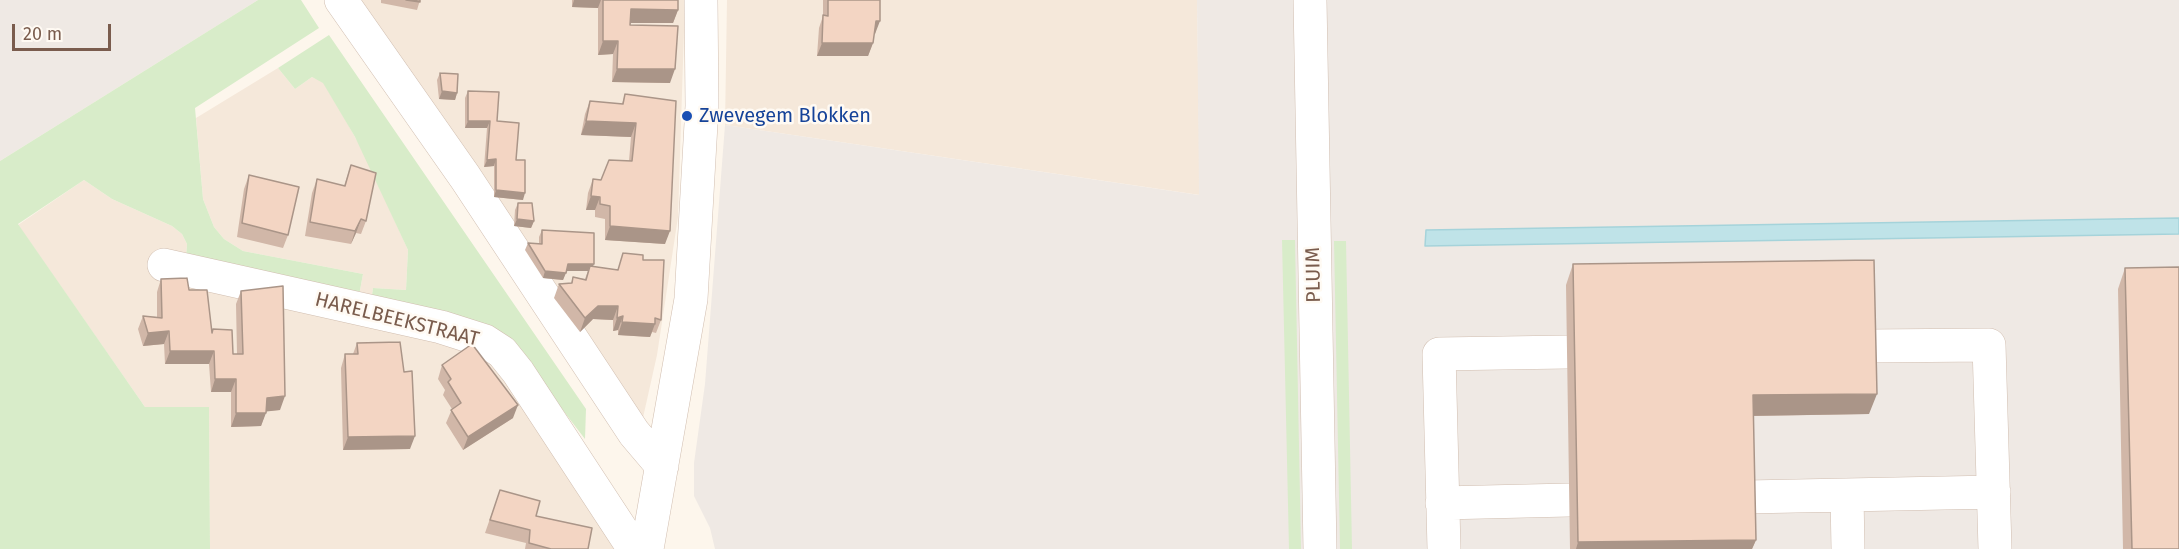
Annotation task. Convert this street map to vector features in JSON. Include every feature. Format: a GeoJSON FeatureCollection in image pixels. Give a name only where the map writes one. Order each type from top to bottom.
{"type":"FeatureCollection","features":[{"type":"Feature","properties":{"kind":"street"},"geometry":{"type":"LineString","coordinates":[[341,0],[465,177],[634,433],[662,466]]}},
{"type":"Feature","properties":{"kind":"street"},"geometry":{"type":"LineString","coordinates":[[647,549],[691,299],[702,106],[701,0]]}},
{"type":"Feature","properties":{"kind":"street","name":"PLUIM"},"geometry":{"type":"LineString","coordinates":[[1310,0],[1320,549]]}},
{"type":"Feature","properties":{"kind":"street","name":"HARELBEEKSTRAAT"},"geometry":{"type":"LineString","coordinates":[[164,265],[441,327],[485,341],[502,352],[518,372],[634,549]]}},
{"type":"Feature","properties":{"kind":"street"},"geometry":{"type":"LineString","coordinates":[[1868,346],[1989,345],[1995,549]]}},
{"type":"Feature","properties":{"kind":"street"},"geometry":{"type":"LineString","coordinates":[[1444,549],[1439,354],[1567,352]]}},
{"type":"Feature","properties":{"kind":"street"},"geometry":{"type":"LineString","coordinates":[[1747,497],[1994,492]]}},
{"type":"Feature","properties":{"kind":"street"},"geometry":{"type":"LineString","coordinates":[[1847,495],[1848,549]]}},
{"type":"Feature","properties":{"kind":"street"},"geometry":{"type":"LineString","coordinates":[[1442,502],[1569,500]]}},
{"type":"Feature","properties":{"kind":"shaded area"},"geometry":{"type":"Polygon","coordinates":[[[0,0],[258,0],[0,161],[0,0]]]}},
{"type":"Feature","properties":{"kind":"shaded area"},"geometry":{"type":"Polygon","coordinates":[[[355,0],[685,0],[678,217],[657,355],[640,431],[355,0]]]}},
{"type":"Feature","properties":{"kind":"shaded area"},"geometry":{"type":"Polygon","coordinates":[[[727,0],[1197,0],[1200,195],[725,125],[727,0]]]}},
{"type":"Feature","properties":{"kind":"shaded area"},"geometry":{"type":"Polygon","coordinates":[[[1197,0],[2179,0],[2179,549],[715,549],[710,528],[694,496],[694,463],[705,384],[725,125],[1199,195],[1197,0]]]}},
{"type":"Feature","properties":{"kind":"shaded area"},"geometry":{"type":"Polygon","coordinates":[[[278,68],[295,89],[312,77],[323,82],[341,112],[365,155],[408,250],[406,290],[373,288],[371,303],[358,301],[363,274],[243,251],[224,239],[214,227],[203,199],[196,118],[278,68]]]}},
{"type":"Feature","properties":{"kind":"shaded area"},"geometry":{"type":"Polygon","coordinates":[[[84,180],[112,199],[172,226],[182,234],[187,244],[186,258],[469,342],[504,371],[619,549],[210,549],[209,408],[145,407],[18,225],[84,180]]]}},
{"type":"Feature","properties":{"kind":"green space"},"geometry":{"type":"Polygon","coordinates":[[[258,0],[301,0],[319,28],[195,108],[203,199],[214,227],[224,239],[243,251],[363,274],[358,301],[186,258],[187,244],[182,234],[172,226],[112,199],[84,180],[18,224],[145,407],[209,407],[210,549],[0,549],[0,161],[258,0]]]}},
{"type":"Feature","properties":{"kind":"green space"},"geometry":{"type":"Polygon","coordinates":[[[329,35],[586,409],[585,439],[512,344],[371,303],[373,288],[406,290],[408,250],[355,137],[323,83],[312,77],[295,89],[278,68],[329,35]]]}},
{"type":"Feature","properties":{"kind":"green space"},"geometry":{"type":"Polygon","coordinates":[[[1282,240],[1295,240],[1301,549],[1289,549],[1282,240]]]}},
{"type":"Feature","properties":{"kind":"green space"},"geometry":{"type":"Polygon","coordinates":[[[1334,241],[1346,241],[1352,549],[1340,549],[1334,241]]]}},
{"type":"Feature","properties":{"kind":"water"},"geometry":{"type":"Polygon","coordinates":[[[2179,218],[2179,234],[1425,246],[1426,230],[2179,218]]]}},
{"type":"Feature","properties":{"kind":"building"},"geometry":{"type":"Polygon","coordinates":[[[603,0],[678,0],[678,10],[631,9],[630,25],[678,26],[675,69],[617,69],[618,41],[603,41],[603,0]]]}},
{"type":"Feature","properties":{"kind":"building"},"geometry":{"type":"Polygon","coordinates":[[[828,0],[880,0],[880,21],[876,21],[873,43],[822,43],[823,15],[828,16],[828,0]]]}},
{"type":"Feature","properties":{"kind":"building"},"geometry":{"type":"Polygon","coordinates":[[[440,73],[458,74],[457,93],[442,91],[440,73]]]}},
{"type":"Feature","properties":{"kind":"building"},"geometry":{"type":"Polygon","coordinates":[[[468,91],[499,92],[497,121],[519,123],[516,160],[525,160],[525,193],[496,190],[496,159],[487,160],[490,121],[468,121],[468,91]]]}},
{"type":"Feature","properties":{"kind":"building"},"geometry":{"type":"Polygon","coordinates":[[[625,94],[676,101],[670,231],[610,226],[610,206],[600,204],[600,197],[591,196],[593,179],[601,180],[609,160],[632,161],[636,123],[586,121],[590,101],[623,104],[625,94]]]}},
{"type":"Feature","properties":{"kind":"building"},"geometry":{"type":"Polygon","coordinates":[[[351,165],[376,173],[366,221],[361,219],[355,231],[310,222],[317,179],[345,186],[351,165]]]}},
{"type":"Feature","properties":{"kind":"building"},"geometry":{"type":"Polygon","coordinates":[[[249,175],[299,187],[288,235],[242,223],[249,175]]]}},
{"type":"Feature","properties":{"kind":"building"},"geometry":{"type":"Polygon","coordinates":[[[518,203],[532,203],[534,221],[517,219],[518,203]]]}},
{"type":"Feature","properties":{"kind":"building"},"geometry":{"type":"Polygon","coordinates":[[[542,230],[594,233],[594,264],[568,264],[566,273],[545,271],[528,243],[542,244],[542,230]]]}},
{"type":"Feature","properties":{"kind":"building"},"geometry":{"type":"Polygon","coordinates":[[[623,253],[643,255],[643,260],[664,260],[661,320],[655,318],[655,324],[622,322],[623,316],[617,318],[618,306],[598,306],[585,318],[559,284],[572,283],[573,277],[586,280],[590,266],[618,270],[623,253]]]}},
{"type":"Feature","properties":{"kind":"building"},"geometry":{"type":"Polygon","coordinates":[[[1874,260],[1877,394],[1753,395],[1756,540],[1578,542],[1573,264],[1874,260]]]}},
{"type":"Feature","properties":{"kind":"building"},"geometry":{"type":"Polygon","coordinates":[[[2179,267],[2179,549],[2132,549],[2125,268],[2179,267]]]}},
{"type":"Feature","properties":{"kind":"building"},"geometry":{"type":"Polygon","coordinates":[[[187,278],[189,290],[207,290],[212,333],[213,329],[232,330],[233,354],[243,354],[241,291],[283,286],[285,396],[267,398],[266,413],[236,413],[236,379],[215,379],[214,351],[170,351],[169,331],[148,333],[143,316],[162,318],[161,279],[187,278]]]}},
{"type":"Feature","properties":{"kind":"building"},"geometry":{"type":"Polygon","coordinates":[[[400,342],[404,372],[412,371],[415,436],[348,437],[345,354],[358,354],[357,343],[400,342]]]}},
{"type":"Feature","properties":{"kind":"building"},"geometry":{"type":"Polygon","coordinates":[[[472,344],[518,405],[468,437],[451,410],[461,403],[448,382],[451,379],[442,365],[472,344]]]}},
{"type":"Feature","properties":{"kind":"building"},"geometry":{"type":"Polygon","coordinates":[[[500,490],[540,501],[536,516],[592,528],[588,549],[551,549],[529,543],[530,530],[490,520],[500,490]]]}},
{"type":"Feature","properties":{"kind":"place","name":"Zwevegem Blokken"},"geometry":{"type":"Point","coordinates":[687,116]}}]}
